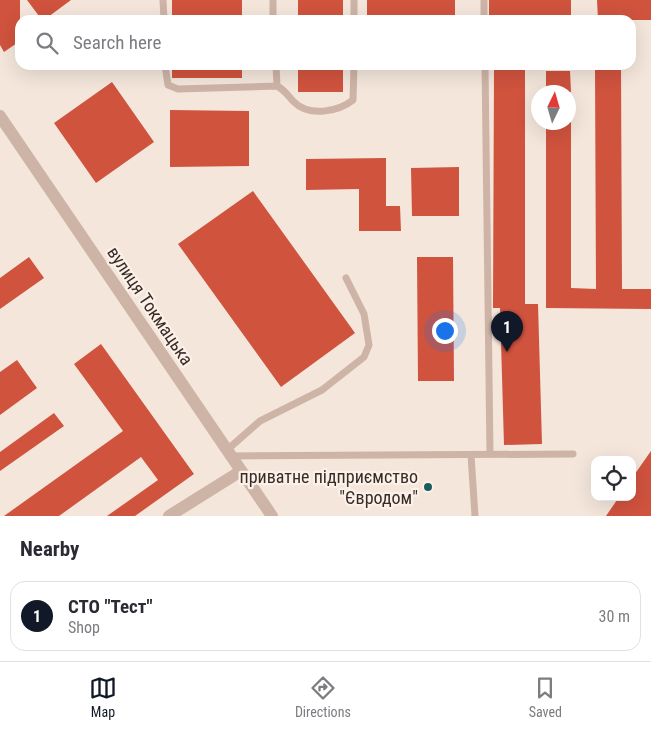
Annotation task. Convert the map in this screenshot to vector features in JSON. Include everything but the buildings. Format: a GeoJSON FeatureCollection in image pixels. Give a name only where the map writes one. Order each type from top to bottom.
{"type":"FeatureCollection","features":[{"type":"Feature","properties":{"kind":"street","name":"вулиця Токмацька"},"geometry":{"type":"LineString","coordinates":[[0,116],[272,516]]}},
{"type":"Feature","properties":{"kind":"street"},"geometry":{"type":"LineString","coordinates":[[169,516],[241,470]]}},
{"type":"Feature","properties":{"kind":"lane"},"geometry":{"type":"LineString","coordinates":[[163,0],[164,15]]}},
{"type":"Feature","properties":{"kind":"lane"},"geometry":{"type":"LineString","coordinates":[[272,0],[274,15]]}},
{"type":"Feature","properties":{"kind":"lane"},"geometry":{"type":"LineString","coordinates":[[354,0],[354,15]]}},
{"type":"Feature","properties":{"kind":"lane"},"geometry":{"type":"LineString","coordinates":[[484,0],[484,15]]}},
{"type":"Feature","properties":{"kind":"lane"},"geometry":{"type":"LineString","coordinates":[[166,70],[168,85],[178,89],[277,86],[286,90],[294,102],[305,110],[328,111],[344,106],[353,100],[354,70]]}},
{"type":"Feature","properties":{"kind":"lane"},"geometry":{"type":"LineString","coordinates":[[276,70],[277,86]]}},
{"type":"Feature","properties":{"kind":"lane"},"geometry":{"type":"LineString","coordinates":[[485,70],[490,454]]}},
{"type":"Feature","properties":{"kind":"lane"},"geometry":{"type":"LineString","coordinates":[[229,453],[260,422],[322,390],[364,357],[369,345],[364,314],[346,278]]}},
{"type":"Feature","properties":{"kind":"lane"},"geometry":{"type":"LineString","coordinates":[[229,453],[574,454]]}},
{"type":"Feature","properties":{"kind":"lane"},"geometry":{"type":"LineString","coordinates":[[471,455],[476,516]]}},
{"type":"Feature","properties":{"kind":"place","name":"СТО \"Тест\""},"geometry":{"type":"Point","coordinates":[507,352]}},
{"type":"Feature","properties":{"kind":"place","name":"приватне підприємство \"Євродом\""},"geometry":{"type":"Point","coordinates":[428,487]}}]}
